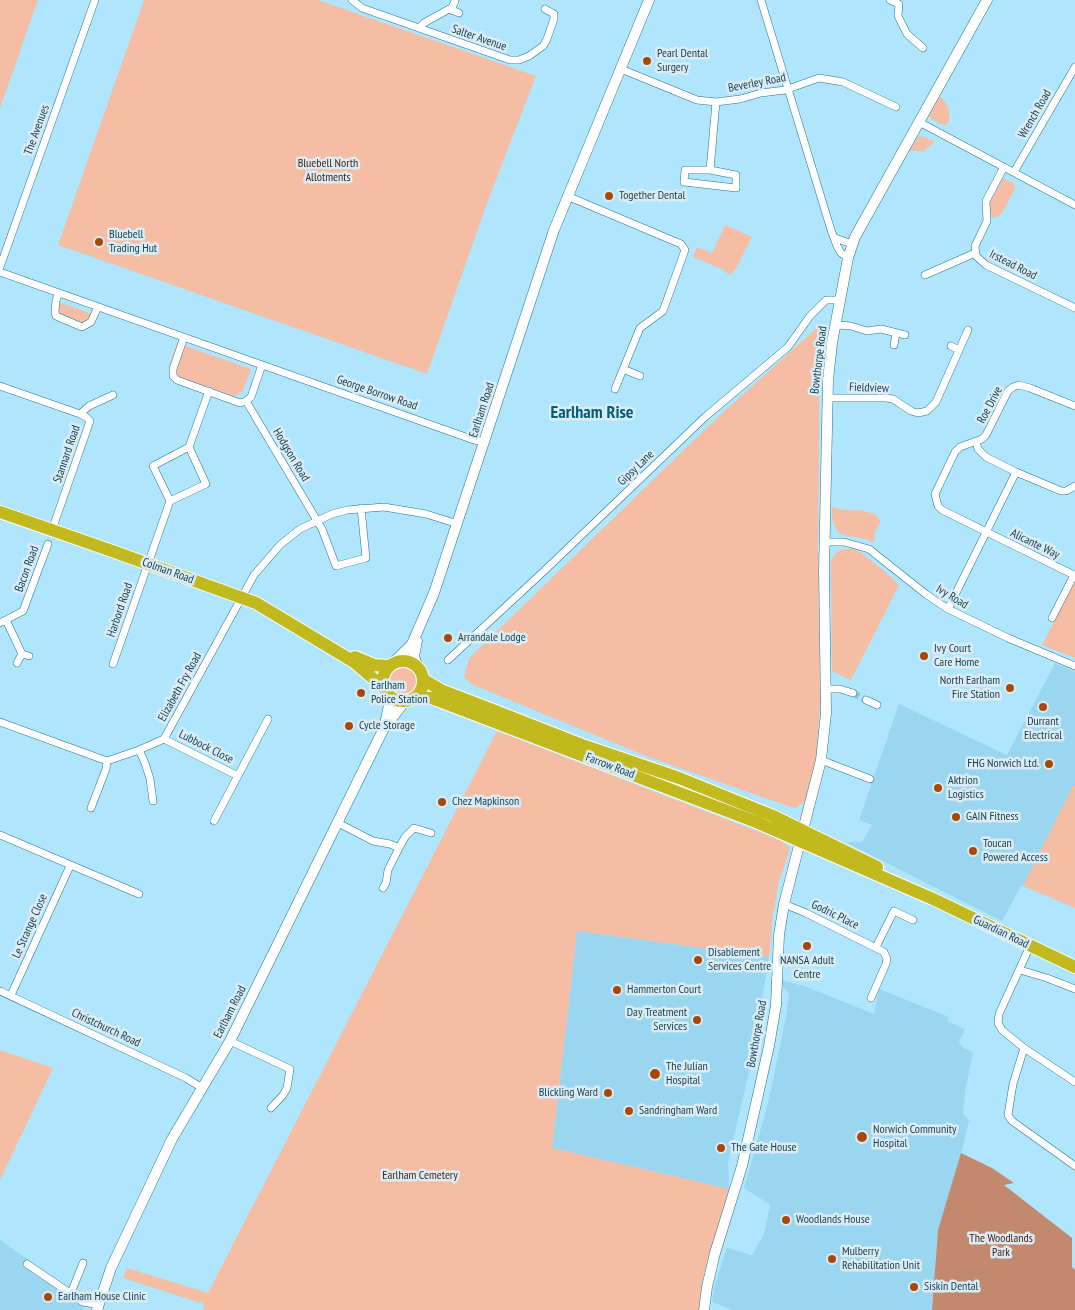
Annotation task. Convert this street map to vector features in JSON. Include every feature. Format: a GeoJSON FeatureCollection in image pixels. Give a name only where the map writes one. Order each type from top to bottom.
{"type":"FeatureCollection","features":[{"type":"Feature","properties":{"kind":"highway","name":"Colman Road"},"geometry":{"type":"LineString","coordinates":[[0,512],[242,597],[284,618],[354,662],[393,698],[411,699]]}},
{"type":"Feature","properties":{"kind":"highway","name":"Colman Road"},"geometry":{"type":"LineString","coordinates":[[328,645],[374,665],[391,665],[401,660],[410,661],[417,665]]}},
{"type":"Feature","properties":{"kind":"highway"},"geometry":{"type":"LineString","coordinates":[[385,690],[383,680],[391,665]]}},
{"type":"Feature","properties":{"kind":"highway"},"geometry":{"type":"LineString","coordinates":[[411,699],[421,692],[424,680],[422,671],[417,665]]}},
{"type":"Feature","properties":{"kind":"highway","name":"Farrow Road"},"geometry":{"type":"LineString","coordinates":[[424,680],[452,694],[593,749],[679,778],[802,835]]}},
{"type":"Feature","properties":{"kind":"highway","name":"Farrow Road"},"geometry":{"type":"LineString","coordinates":[[411,699],[431,698],[756,822],[802,835]]}},
{"type":"Feature","properties":{"kind":"highway","name":"Guardian Road"},"geometry":{"type":"LineString","coordinates":[[802,835],[1075,967]]}},
{"type":"Feature","properties":{"kind":"main road","name":"Earlham Road"},"geometry":{"type":"LineString","coordinates":[[391,665],[412,644],[434,593],[554,230],[649,0]]}},
{"type":"Feature","properties":{"kind":"main road","name":"Bowthorpe Road"},"geometry":{"type":"LineString","coordinates":[[704,1310],[715,1253],[742,1166],[773,1024],[776,1004],[779,935],[784,904],[821,760],[826,713],[825,542],[827,398],[830,362],[848,258],[852,244],[987,0]]}},
{"type":"Feature","properties":{"kind":"main road","name":"Earlham Road"},"geometry":{"type":"LineString","coordinates":[[417,665],[414,656],[419,630]]}},
{"type":"Feature","properties":{"kind":"main road","name":"Earlham Road"},"geometry":{"type":"LineString","coordinates":[[384,730],[389,705],[385,690]]}},
{"type":"Feature","properties":{"kind":"main road","name":"Earlham Road"},"geometry":{"type":"LineString","coordinates":[[98,1307],[111,1268],[172,1139],[230,1041],[384,730],[398,710],[411,699]]}},
{"type":"Feature","properties":{"kind":"street","name":"The Avenues"},"geometry":{"type":"LineString","coordinates":[[0,267],[95,0]]}},
{"type":"Feature","properties":{"kind":"street","name":"Salter Avenue"},"geometry":{"type":"LineString","coordinates":[[352,0],[362,8],[510,60],[519,60],[543,46],[547,39],[554,14],[545,9]]}},
{"type":"Feature","properties":{"kind":"street"},"geometry":{"type":"LineString","coordinates":[[761,0],[835,238],[841,253],[848,258]]}},
{"type":"Feature","properties":{"kind":"street"},"geometry":{"type":"LineString","coordinates":[[890,0],[900,2],[898,16],[904,29],[910,38],[922,48]]}},
{"type":"Feature","properties":{"kind":"street","name":"Salter Avenue"},"geometry":{"type":"LineString","coordinates":[[452,10],[455,1]]}},
{"type":"Feature","properties":{"kind":"street","name":"Salter Avenue"},"geometry":{"type":"LineString","coordinates":[[420,28],[424,22],[449,9],[459,13]]}},
{"type":"Feature","properties":{"kind":"street","name":"Wrench Road"},"geometry":{"type":"LineString","coordinates":[[1014,172],[1075,66]]}},
{"type":"Feature","properties":{"kind":"street","name":"Beverley Road"},"geometry":{"type":"LineString","coordinates":[[620,69],[696,100],[716,102],[788,89],[819,78],[843,82],[896,106]]}},
{"type":"Feature","properties":{"kind":"street"},"geometry":{"type":"LineString","coordinates":[[710,170],[716,102]]}},
{"type":"Feature","properties":{"kind":"street"},"geometry":{"type":"LineString","coordinates":[[919,122],[1075,205]]}},
{"type":"Feature","properties":{"kind":"street","name":"Irstead Road"},"geometry":{"type":"LineString","coordinates":[[1004,167],[986,201],[987,221],[976,240],[975,252],[979,260],[1075,308]]}},
{"type":"Feature","properties":{"kind":"street"},"geometry":{"type":"LineString","coordinates":[[685,170],[710,170],[736,176],[736,188],[684,182],[685,170]]}},
{"type":"Feature","properties":{"kind":"street"},"geometry":{"type":"LineString","coordinates":[[567,196],[681,244],[685,250],[663,312],[640,328],[615,390]]}},
{"type":"Feature","properties":{"kind":"street"},"geometry":{"type":"LineString","coordinates":[[835,238],[852,244]]}},
{"type":"Feature","properties":{"kind":"street"},"geometry":{"type":"LineString","coordinates":[[925,275],[975,252]]}},
{"type":"Feature","properties":{"kind":"street","name":"George Borrow Road"},"geometry":{"type":"LineString","coordinates":[[0,272],[474,440],[485,442]]}},
{"type":"Feature","properties":{"kind":"street"},"geometry":{"type":"LineString","coordinates":[[59,293],[56,300],[56,316],[82,327],[87,325],[98,307]]}},
{"type":"Feature","properties":{"kind":"street","name":"Gipsy Lane"},"geometry":{"type":"LineString","coordinates":[[448,660],[550,566],[705,417],[788,347],[810,316],[826,300],[840,300]]}},
{"type":"Feature","properties":{"kind":"street"},"geometry":{"type":"LineString","coordinates":[[836,325],[850,326],[867,332],[881,329],[905,334]]}},
{"type":"Feature","properties":{"kind":"street","name":"Fieldview"},"geometry":{"type":"LineString","coordinates":[[827,398],[886,398],[893,399],[910,411],[918,413],[927,411],[936,402],[968,330]]}},
{"type":"Feature","properties":{"kind":"street"},"geometry":{"type":"LineString","coordinates":[[894,345],[896,333]]}},
{"type":"Feature","properties":{"kind":"street"},"geometry":{"type":"LineString","coordinates":[[184,337],[173,369],[173,376],[177,380],[240,403],[251,397],[262,365]]}},
{"type":"Feature","properties":{"kind":"street"},"geometry":{"type":"LineString","coordinates":[[951,346],[959,350]]}},
{"type":"Feature","properties":{"kind":"street"},"geometry":{"type":"LineString","coordinates":[[623,369],[640,376]]}},
{"type":"Feature","properties":{"kind":"street","name":"Roe Drive"},"geometry":{"type":"LineString","coordinates":[[976,441],[986,435],[1008,391],[1013,387],[1020,385],[1030,388],[1075,406]]}},
{"type":"Feature","properties":{"kind":"street","name":"Stannard Road"},"geometry":{"type":"LineString","coordinates":[[0,386],[80,414],[90,421],[52,530]]}},
{"type":"Feature","properties":{"kind":"street"},"geometry":{"type":"LineString","coordinates":[[189,447],[206,484],[170,501],[153,466],[189,447],[209,391]]}},
{"type":"Feature","properties":{"kind":"street"},"geometry":{"type":"LineString","coordinates":[[80,414],[89,406],[113,395]]}},
{"type":"Feature","properties":{"kind":"street","name":"Hodgson Road"},"geometry":{"type":"LineString","coordinates":[[246,401],[322,529],[336,566],[366,558],[361,508]]}},
{"type":"Feature","properties":{"kind":"street"},"geometry":{"type":"LineString","coordinates":[[976,441],[978,449],[986,457],[1016,472],[1061,491],[1066,491],[1075,486]]}},
{"type":"Feature","properties":{"kind":"street","name":"Alicante Way"},"geometry":{"type":"LineString","coordinates":[[976,441],[960,447],[955,452],[937,489],[936,500],[942,510],[1074,574],[1052,618]]}},
{"type":"Feature","properties":{"kind":"street"},"geometry":{"type":"LineString","coordinates":[[948,609],[1016,472]]}},
{"type":"Feature","properties":{"kind":"street","name":"Harbord Road"},"geometry":{"type":"LineString","coordinates":[[113,664],[170,501]]}},
{"type":"Feature","properties":{"kind":"street","name":"Elizabeth Fry Road"},"geometry":{"type":"LineString","coordinates":[[108,761],[164,739],[260,567],[280,545],[300,529],[332,514],[361,508],[384,507],[405,509],[458,524]]}},
{"type":"Feature","properties":{"kind":"street","name":"Ivy Road"},"geometry":{"type":"LineString","coordinates":[[825,542],[844,542],[869,549],[927,595],[948,609],[1008,638],[1075,666]]}},
{"type":"Feature","properties":{"kind":"street","name":"Bacon Road"},"geometry":{"type":"LineString","coordinates":[[17,663],[26,655],[3,622],[23,611],[48,544]]}},
{"type":"Feature","properties":{"kind":"street"},"geometry":{"type":"LineString","coordinates":[[825,689],[840,688],[853,693]]}},
{"type":"Feature","properties":{"kind":"street"},"geometry":{"type":"LineString","coordinates":[[866,700],[877,705]]}},
{"type":"Feature","properties":{"kind":"street","name":"Lubbock Close"},"geometry":{"type":"LineString","coordinates":[[214,822],[268,719]]}},
{"type":"Feature","properties":{"kind":"street"},"geometry":{"type":"LineString","coordinates":[[0,722],[108,761],[91,808]]}},
{"type":"Feature","properties":{"kind":"street","name":"Lubbock Close"},"geometry":{"type":"LineString","coordinates":[[164,739],[238,776]]}},
{"type":"Feature","properties":{"kind":"street"},"geometry":{"type":"LineString","coordinates":[[138,750],[150,779],[153,800]]}},
{"type":"Feature","properties":{"kind":"street"},"geometry":{"type":"LineString","coordinates":[[821,760],[870,778]]}},
{"type":"Feature","properties":{"kind":"street"},"geometry":{"type":"LineString","coordinates":[[338,823],[374,841],[399,848]]}},
{"type":"Feature","properties":{"kind":"street"},"geometry":{"type":"LineString","coordinates":[[383,888],[386,883],[388,870],[405,837],[414,828],[431,833]]}},
{"type":"Feature","properties":{"kind":"street"},"geometry":{"type":"LineString","coordinates":[[0,835],[139,894]]}},
{"type":"Feature","properties":{"kind":"street","name":"Le Strange Close"},"geometry":{"type":"LineString","coordinates":[[11,996],[70,866]]}},
{"type":"Feature","properties":{"kind":"street","name":"Godric Place"},"geometry":{"type":"LineString","coordinates":[[784,904],[876,947]]}},
{"type":"Feature","properties":{"kind":"street"},"geometry":{"type":"LineString","coordinates":[[871,998],[887,959],[884,952],[876,947],[894,911],[913,920]]}},
{"type":"Feature","properties":{"kind":"street"},"geometry":{"type":"LineString","coordinates":[[1030,946],[999,1014],[998,1023],[1002,1030],[1024,1048],[1075,1082]]}},
{"type":"Feature","properties":{"kind":"street"},"geometry":{"type":"LineString","coordinates":[[1020,970],[1075,989]]}},
{"type":"Feature","properties":{"kind":"street","name":"Christchurch Road"},"geometry":{"type":"LineString","coordinates":[[0,991],[186,1078],[202,1088]]}},
{"type":"Feature","properties":{"kind":"street"},"geometry":{"type":"LineString","coordinates":[[230,1041],[290,1068],[287,1088],[271,1108]]}},
{"type":"Feature","properties":{"kind":"street"},"geometry":{"type":"LineString","coordinates":[[1024,1048],[1013,1084],[1008,1115],[1012,1121],[1075,1166]]}},
{"type":"Feature","properties":{"kind":"street"},"geometry":{"type":"LineString","coordinates":[[71,1293],[83,1263]]}},
{"type":"Feature","properties":{"kind":"street","name":"Earlham Road"},"geometry":{"type":"LineString","coordinates":[[27,1264],[83,1302],[98,1307]]}},
{"type":"Feature","properties":{"kind":"shaded area"},"geometry":{"type":"Polygon","coordinates":[[[1055,663],[1075,672],[1075,786],[1073,786],[1023,886],[1021,886],[1002,921],[845,842],[862,842],[872,825],[859,820],[899,704],[1007,755],[1055,663]]]}},
{"type":"Feature","properties":{"kind":"shaded area","name":"The Julian Hospital"},"geometry":{"type":"Polygon","coordinates":[[[577,931],[769,957],[753,1055],[728,1162],[729,1189],[552,1148],[577,931]]]}},
{"type":"Feature","properties":{"kind":"shaded area","name":"Norwich Community Hospital"},"geometry":{"type":"Polygon","coordinates":[[[778,979],[807,987],[874,1014],[879,989],[949,1017],[947,1021],[965,1029],[959,1042],[963,1048],[973,1052],[965,1092],[963,1114],[969,1120],[960,1159],[938,1230],[932,1310],[733,1310],[712,1302],[715,1284],[727,1248],[752,1255],[764,1234],[770,1205],[744,1188],[768,1103],[786,1017],[789,994],[778,979]]]}},
{"type":"Feature","properties":{"kind":"shaded area"},"geometry":{"type":"Polygon","coordinates":[[[0,1240],[86,1300],[83,1310],[0,1310],[0,1240]]]}},
{"type":"Feature","properties":{"kind":"green space"},"geometry":{"type":"Polygon","coordinates":[[[0,0],[38,0],[0,108],[0,0]]]}},
{"type":"Feature","properties":{"kind":"green space","name":"Bluebell North Allotments"},"geometry":{"type":"Polygon","coordinates":[[[144,0],[318,0],[536,76],[487,203],[427,374],[58,245],[144,0]]]}},
{"type":"Feature","properties":{"kind":"green space"},"geometry":{"type":"Polygon","coordinates":[[[937,95],[943,99],[949,109],[949,121],[946,126],[931,119],[929,116],[928,111],[937,95]]]}},
{"type":"Feature","properties":{"kind":"green space"},"geometry":{"type":"Polygon","coordinates":[[[919,136],[935,142],[923,151],[909,151],[919,136]]]}},
{"type":"Feature","properties":{"kind":"green space"},"geometry":{"type":"Polygon","coordinates":[[[1003,178],[1013,183],[1015,189],[1002,213],[995,218],[992,217],[989,206],[1003,178]]]}},
{"type":"Feature","properties":{"kind":"green space"},"geometry":{"type":"Polygon","coordinates":[[[725,225],[752,237],[736,269],[729,275],[724,270],[693,257],[697,247],[712,253],[725,225]]]}},
{"type":"Feature","properties":{"kind":"green space"},"geometry":{"type":"Polygon","coordinates":[[[58,302],[92,314],[83,324],[61,316],[58,313],[58,302]]]}},
{"type":"Feature","properties":{"kind":"green space"},"geometry":{"type":"Polygon","coordinates":[[[820,325],[818,546],[820,702],[816,762],[805,801],[796,808],[785,805],[648,757],[471,684],[464,677],[469,658],[719,416],[820,325]]]}},
{"type":"Feature","properties":{"kind":"green space"},"geometry":{"type":"Polygon","coordinates":[[[177,343],[251,369],[243,391],[234,396],[173,375],[169,366],[177,343]]]}},
{"type":"Feature","properties":{"kind":"green space"},"geometry":{"type":"Polygon","coordinates":[[[832,507],[844,510],[860,510],[875,514],[881,521],[875,531],[874,543],[866,539],[843,535],[837,531],[832,520],[832,507]]]}},
{"type":"Feature","properties":{"kind":"green space"},"geometry":{"type":"Polygon","coordinates":[[[842,549],[853,549],[860,552],[899,585],[851,680],[832,671],[831,560],[842,549]]]}},
{"type":"Feature","properties":{"kind":"green space"},"geometry":{"type":"Polygon","coordinates":[[[1075,580],[1075,658],[1042,645],[1075,580]]]}},
{"type":"Feature","properties":{"kind":"green space"},"geometry":{"type":"Polygon","coordinates":[[[403,668],[412,672],[416,681],[412,690],[403,694],[394,690],[390,681],[394,672],[403,668]]]}},
{"type":"Feature","properties":{"kind":"green space","name":"Earlham Cemetery"},"geometry":{"type":"Polygon","coordinates":[[[497,731],[772,837],[789,847],[789,853],[779,881],[773,915],[769,957],[577,931],[552,1148],[729,1189],[703,1278],[700,1310],[203,1310],[204,1304],[123,1278],[127,1268],[208,1293],[497,731]]]}},
{"type":"Feature","properties":{"kind":"green space"},"geometry":{"type":"Polygon","coordinates":[[[1073,786],[1075,786],[1075,908],[1023,886],[1073,786]]]}},
{"type":"Feature","properties":{"kind":"green space"},"geometry":{"type":"Polygon","coordinates":[[[0,1050],[53,1068],[0,1180],[0,1050]]]}},
{"type":"Feature","properties":{"kind":"green space","name":"The Woodlands Park"},"geometry":{"type":"Polygon","coordinates":[[[961,1153],[992,1168],[1014,1183],[1004,1185],[1072,1238],[1072,1267],[1075,1270],[1075,1310],[932,1310],[938,1230],[961,1153]]]}},
{"type":"Feature","properties":{"kind":"tunnel"},"geometry":{"type":"LineString","coordinates":[[853,693],[866,700]]}},
{"type":"Feature","properties":{"kind":"place","name":"Pearl Dental Surgery"},"geometry":{"type":"Point","coordinates":[647,61]}},
{"type":"Feature","properties":{"kind":"place","name":"Together Dental"},"geometry":{"type":"Point","coordinates":[609,196]}},
{"type":"Feature","properties":{"kind":"place","name":"Bluebell Trading Hut"},"geometry":{"type":"Point","coordinates":[99,242]}},
{"type":"Feature","properties":{"kind":"place","name":"Arrandale Lodge"},"geometry":{"type":"Point","coordinates":[448,638]}},
{"type":"Feature","properties":{"kind":"place","name":"Ivy Court Care Home"},"geometry":{"type":"Point","coordinates":[924,656]}},
{"type":"Feature","properties":{"kind":"place","name":"North Earlham Fire Station"},"geometry":{"type":"Point","coordinates":[1010,688]}},
{"type":"Feature","properties":{"kind":"place","name":"Earlham Police Station"},"geometry":{"type":"Point","coordinates":[361,693]}},
{"type":"Feature","properties":{"kind":"place","name":"Durrant Electrical"},"geometry":{"type":"Point","coordinates":[1043,707]}},
{"type":"Feature","properties":{"kind":"place","name":"Cycle Storage"},"geometry":{"type":"Point","coordinates":[349,726]}},
{"type":"Feature","properties":{"kind":"place","name":"FHG Norwich Ltd."},"geometry":{"type":"Point","coordinates":[1049,764]}},
{"type":"Feature","properties":{"kind":"place","name":"Aktrion Logistics"},"geometry":{"type":"Point","coordinates":[938,788]}},
{"type":"Feature","properties":{"kind":"place","name":"Chez Mapkinson"},"geometry":{"type":"Point","coordinates":[442,802]}},
{"type":"Feature","properties":{"kind":"place","name":"GAIN Fitness"},"geometry":{"type":"Point","coordinates":[956,817]}},
{"type":"Feature","properties":{"kind":"place","name":"Toucan Powered Access"},"geometry":{"type":"Point","coordinates":[973,851]}},
{"type":"Feature","properties":{"kind":"place","name":"NANSA Adult Centre"},"geometry":{"type":"Point","coordinates":[807,946]}},
{"type":"Feature","properties":{"kind":"place","name":"Disablement Services Centre"},"geometry":{"type":"Point","coordinates":[698,960]}},
{"type":"Feature","properties":{"kind":"place","name":"Hammerton Court"},"geometry":{"type":"Point","coordinates":[617,990]}},
{"type":"Feature","properties":{"kind":"place","name":"Day Treatment Services"},"geometry":{"type":"Point","coordinates":[697,1020]}},
{"type":"Feature","properties":{"kind":"place","name":"The Julian Hospital"},"geometry":{"type":"Point","coordinates":[655,1074]}},
{"type":"Feature","properties":{"kind":"place","name":"Blickling Ward"},"geometry":{"type":"Point","coordinates":[608,1093]}},
{"type":"Feature","properties":{"kind":"place","name":"Sandringham Ward"},"geometry":{"type":"Point","coordinates":[629,1111]}},
{"type":"Feature","properties":{"kind":"place","name":"Norwich Community Hospital"},"geometry":{"type":"Point","coordinates":[862,1137]}},
{"type":"Feature","properties":{"kind":"place","name":"The Gate House"},"geometry":{"type":"Point","coordinates":[721,1148]}},
{"type":"Feature","properties":{"kind":"place","name":"Woodlands House"},"geometry":{"type":"Point","coordinates":[786,1220]}},
{"type":"Feature","properties":{"kind":"place","name":"Mulberry Rehabilitation Unit"},"geometry":{"type":"Point","coordinates":[832,1259]}},
{"type":"Feature","properties":{"kind":"place","name":"Siskin Dental"},"geometry":{"type":"Point","coordinates":[914,1287]}},
{"type":"Feature","properties":{"kind":"place","name":"Earlham House Clinic"},"geometry":{"type":"Point","coordinates":[48,1297]}},
{"type":"Feature","properties":{"kind":"district","name":"Earlham Rise"},"geometry":{"type":"Point","coordinates":[592,413]}}]}
